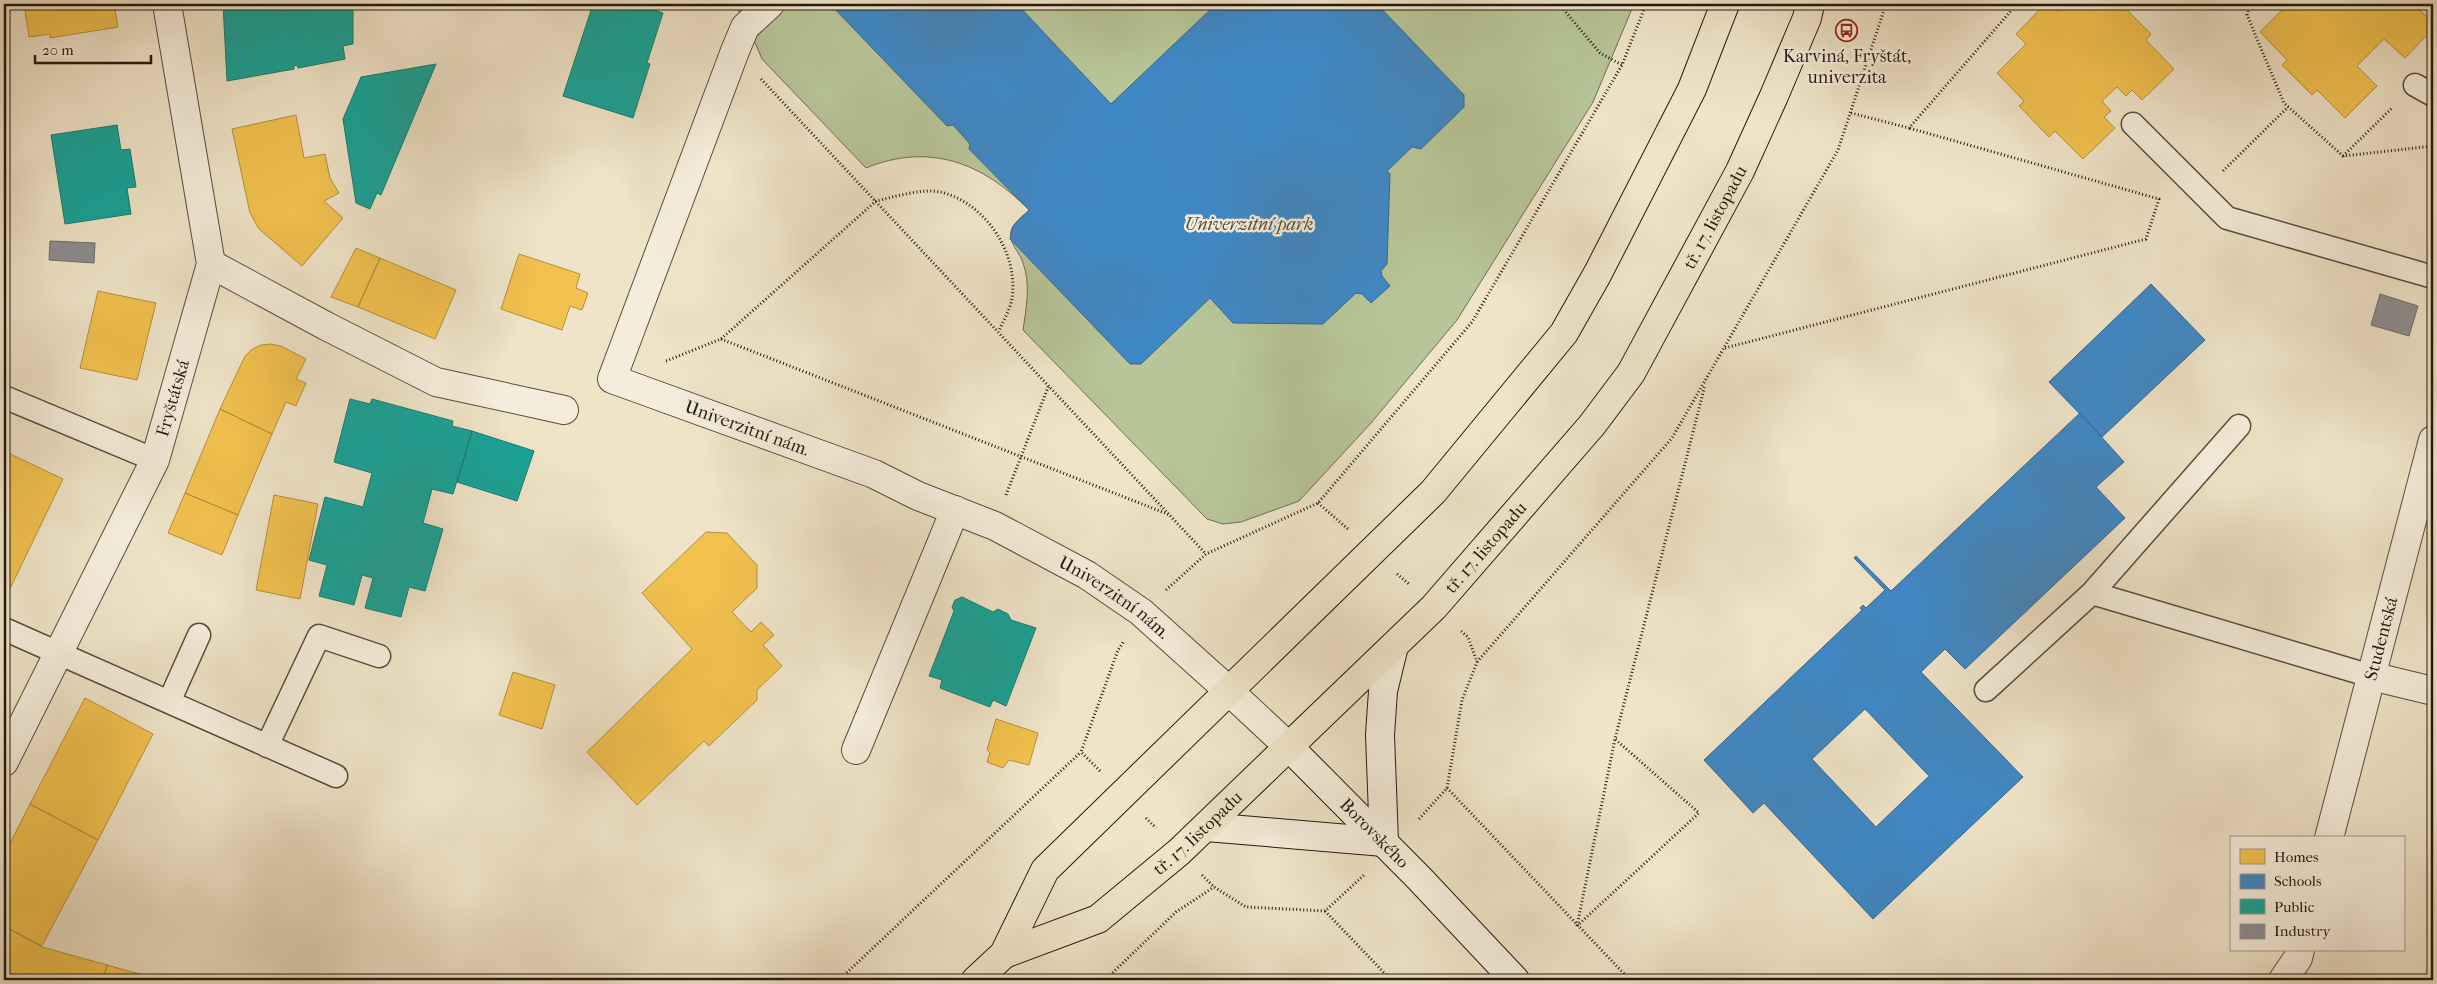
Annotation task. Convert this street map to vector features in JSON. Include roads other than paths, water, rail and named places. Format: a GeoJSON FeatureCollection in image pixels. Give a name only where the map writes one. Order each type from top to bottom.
{"type":"FeatureCollection","features":[{"type":"Feature","properties":{"kind":"main road","name":"tř. 17. listopadu"},"geometry":{"type":"LineString","coordinates":[[976,980],[1004,954],[1045,870],[1433,492],[1564,333],[1598,273],[1692,88],[1725,4]]}},
{"type":"Feature","properties":{"kind":"main road","name":"tř. 17. listopadu"},"geometry":{"type":"LineString","coordinates":[[1004,954],[1098,918],[1180,852],[1434,608],[1493,542],[1592,425],[1631,373],[1740,172],[1778,87],[1810,4]]}},
{"type":"Feature","properties":{"kind":"street","name":"Fryštátská"},"geometry":{"type":"LineString","coordinates":[[4,762],[155,460],[211,264],[167,4]]}},
{"type":"Feature","properties":{"kind":"street","name":"Univerzitní nám."},"geometry":{"type":"LineString","coordinates":[[770,4],[745,28],[612,379],[874,474],[995,526],[1087,575],[1142,612],[1229,692]]}},
{"type":"Feature","properties":{"kind":"street"},"geometry":{"type":"LineString","coordinates":[[211,264],[436,382],[564,410]]}},
{"type":"Feature","properties":{"kind":"street","name":"Studentská"},"geometry":{"type":"LineString","coordinates":[[2330,836],[2433,440]]}},
{"type":"Feature","properties":{"kind":"street"},"geometry":{"type":"LineString","coordinates":[[856,750],[955,510]]}},
{"type":"Feature","properties":{"kind":"street"},"geometry":{"type":"LineString","coordinates":[[1206,827],[1384,842],[1380,735],[1383,691],[1394,646]]}},
{"type":"Feature","properties":{"kind":"street"},"geometry":{"type":"LineString","coordinates":[[2371,676],[2433,691]]}},
{"type":"Feature","properties":{"kind":"street","name":"Borovského"},"geometry":{"type":"LineString","coordinates":[[1229,692],[1290,748],[1384,842],[1514,980]]}},
{"type":"Feature","properties":{"kind":"street"},"geometry":{"type":"LineString","coordinates":[[2283,980],[2298,958],[2300,952]]}},
{"type":"Feature","properties":{"kind":"lane"},"geometry":{"type":"LineString","coordinates":[[2133,124],[2227,218],[2433,278]]}},
{"type":"Feature","properties":{"kind":"lane"},"geometry":{"type":"LineString","coordinates":[[4,397],[155,460]]}},
{"type":"Feature","properties":{"kind":"lane"},"geometry":{"type":"LineString","coordinates":[[1986,690],[2092,593],[2239,426]]}},
{"type":"Feature","properties":{"kind":"lane"},"geometry":{"type":"LineString","coordinates":[[2092,593],[2371,676]]}},
{"type":"Feature","properties":{"kind":"lane"},"geometry":{"type":"LineString","coordinates":[[4,629],[58,655],[336,776]]}},
{"type":"Feature","properties":{"kind":"lane"},"geometry":{"type":"LineString","coordinates":[[169,702],[199,635]]}},
{"type":"Feature","properties":{"kind":"lane"},"geometry":{"type":"LineString","coordinates":[[266,746],[318,636],[379,656]]}},
{"type":"Feature","properties":{"kind":"place","name":"Karviná, Fryštát, univerzita"},"geometry":{"type":"Point","coordinates":[1847,31]}},
{"type":"Feature","properties":{"kind":"park label","name":"Univerzitní park"},"geometry":{"type":"Point","coordinates":[1249,224]}}]}
